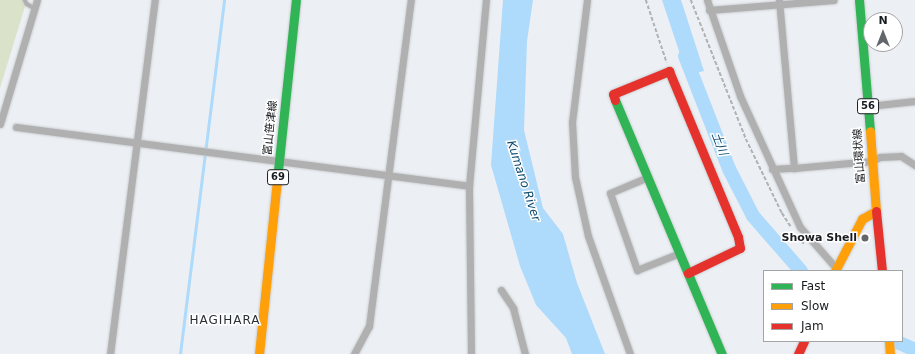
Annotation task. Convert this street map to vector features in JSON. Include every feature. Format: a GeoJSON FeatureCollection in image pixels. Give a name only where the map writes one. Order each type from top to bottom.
{"type":"FeatureCollection","features":[{"type":"Feature","properties":{"kind":"street"},"geometry":{"type":"LineString","coordinates":[[0,124],[37,0]]}},
{"type":"Feature","properties":{"kind":"street"},"geometry":{"type":"LineString","coordinates":[[110,354],[155,0]]}},
{"type":"Feature","properties":{"kind":"street","name":"富山笹津線"},"geometry":{"type":"LineString","coordinates":[[259,354],[296,0]]}},
{"type":"Feature","properties":{"kind":"street"},"geometry":{"type":"LineString","coordinates":[[354,354],[369,326],[411,0]]}},
{"type":"Feature","properties":{"kind":"street"},"geometry":{"type":"LineString","coordinates":[[471,354],[469,186],[486,0]]}},
{"type":"Feature","properties":{"kind":"street"},"geometry":{"type":"LineString","coordinates":[[587,0],[572,122],[575,177],[588,236],[630,354]]}},
{"type":"Feature","properties":{"kind":"street"},"geometry":{"type":"LineString","coordinates":[[707,0],[740,96],[772,170],[800,227],[836,269],[862,219],[876,211]]}},
{"type":"Feature","properties":{"kind":"street"},"geometry":{"type":"LineString","coordinates":[[710,10],[780,2],[834,0]]}},
{"type":"Feature","properties":{"kind":"street","name":"富山環状線"},"geometry":{"type":"LineString","coordinates":[[860,0],[882,270]]}},
{"type":"Feature","properties":{"kind":"street"},"geometry":{"type":"LineString","coordinates":[[780,2],[794,168]]}},
{"type":"Feature","properties":{"kind":"street"},"geometry":{"type":"LineString","coordinates":[[688,273],[740,248],[738,237],[669,71],[613,94],[680,253],[688,273],[722,354]]}},
{"type":"Feature","properties":{"kind":"street"},"geometry":{"type":"LineString","coordinates":[[868,106],[915,101]]}},
{"type":"Feature","properties":{"kind":"street"},"geometry":{"type":"LineString","coordinates":[[16,127],[469,186]]}},
{"type":"Feature","properties":{"kind":"street"},"geometry":{"type":"LineString","coordinates":[[772,170],[872,161],[880,157],[901,156],[915,165]]}},
{"type":"Feature","properties":{"kind":"street"},"geometry":{"type":"LineString","coordinates":[[648,177],[610,193],[637,270],[680,253]]}},
{"type":"Feature","properties":{"kind":"street"},"geometry":{"type":"LineString","coordinates":[[501,290],[513,308],[525,354]]}},
{"type":"Feature","properties":{"kind":"street"},"geometry":{"type":"LineString","coordinates":[[798,354],[804,342]]}},
{"type":"Feature","properties":{"kind":"street"},"geometry":{"type":"LineString","coordinates":[[889,342],[890,354]]}},
{"type":"Feature","properties":{"kind":"lane"},"geometry":{"type":"LineString","coordinates":[[25,0],[26,4],[34,8]]}},
{"type":"Feature","properties":{"kind":"path"},"geometry":{"type":"LineString","coordinates":[[646,0],[669,71]]}},
{"type":"Feature","properties":{"kind":"green space"},"geometry":{"type":"Polygon","coordinates":[[[0,0],[27,0],[0,88],[0,0]]]}},
{"type":"Feature","properties":{"kind":"water","name":"Kumano River"},"geometry":{"type":"Polygon","coordinates":[[[503,0],[533,0],[527,41],[524,130],[543,208],[563,234],[577,283],[605,354],[572,354],[566,338],[536,305],[520,266],[491,165],[503,0]]]}},
{"type":"Feature","properties":{"kind":"water"},"geometry":{"type":"Polygon","coordinates":[[[662,0],[681,0],[704,71],[687,75],[662,0]]]}},
{"type":"Feature","properties":{"kind":"waterway"},"geometry":{"type":"LineString","coordinates":[[180,354],[224,0]]}},
{"type":"Feature","properties":{"kind":"waterway","name":"土川"},"geometry":{"type":"LineString","coordinates":[[685,56],[729,169],[753,216],[800,270]]}},
{"type":"Feature","properties":{"kind":"waterway","name":"土川"},"geometry":{"type":"LineString","coordinates":[[897,342],[915,350]]}},
{"type":"Feature","properties":{"kind":"traffic: fast"},"geometry":{"type":"LineString","coordinates":[[277,180],[296,0]]}},
{"type":"Feature","properties":{"kind":"traffic: fast"},"geometry":{"type":"LineString","coordinates":[[859,0],[870,131]]}},
{"type":"Feature","properties":{"kind":"traffic: fast"},"geometry":{"type":"LineString","coordinates":[[615,100],[722,354]]}},
{"type":"Feature","properties":{"kind":"traffic: slow"},"geometry":{"type":"LineString","coordinates":[[836,270],[862,219],[876,211],[870,131]]}},
{"type":"Feature","properties":{"kind":"traffic: slow"},"geometry":{"type":"LineString","coordinates":[[259,354],[277,180]]}},
{"type":"Feature","properties":{"kind":"traffic: slow"},"geometry":{"type":"LineString","coordinates":[[889,342],[890,354]]}},
{"type":"Feature","properties":{"kind":"traffic: jam"},"geometry":{"type":"LineString","coordinates":[[615,100],[613,94],[669,71],[738,237],[740,248],[688,273]]}},
{"type":"Feature","properties":{"kind":"traffic: jam"},"geometry":{"type":"LineString","coordinates":[[876,211],[882,270]]}},
{"type":"Feature","properties":{"kind":"traffic: jam"},"geometry":{"type":"LineString","coordinates":[[798,354],[804,342]]}},
{"type":"Feature","properties":{"kind":"place","name":"Showa Shell"},"geometry":{"type":"Point","coordinates":[865,238]}},
{"type":"Feature","properties":{"kind":"district","name":"HAGIHARA"},"geometry":{"type":"Point","coordinates":[225,321]}}]}
